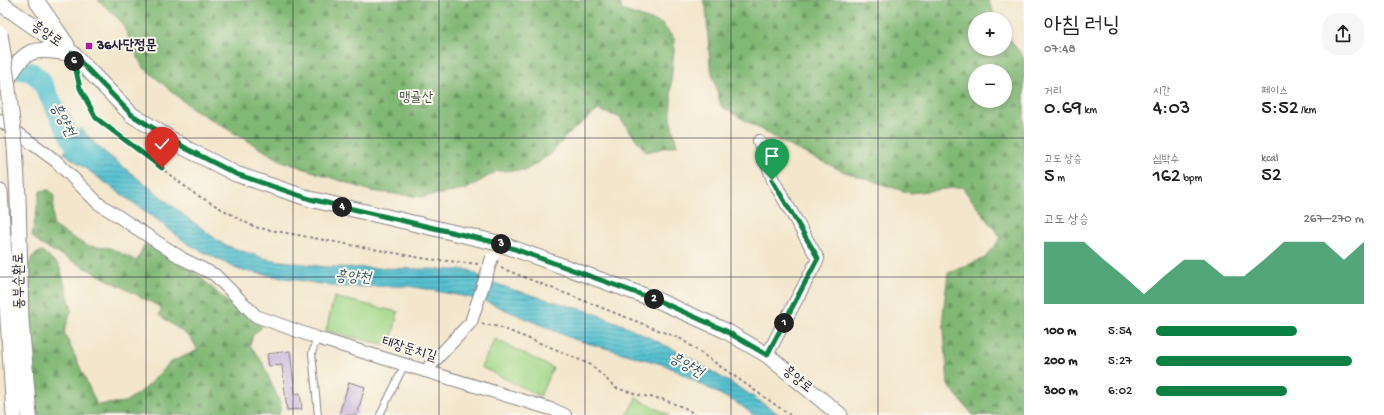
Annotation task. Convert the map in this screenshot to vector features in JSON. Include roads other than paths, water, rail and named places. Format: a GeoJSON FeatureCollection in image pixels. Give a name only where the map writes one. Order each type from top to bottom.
{"type":"FeatureCollection","features":[{"type":"Feature","properties":{"kind":"street"},"geometry":{"type":"LineString","coordinates":[[36,0],[72,53]]}},
{"type":"Feature","properties":{"kind":"street","name":"흥양로"},"geometry":{"type":"LineString","coordinates":[[0,3],[72,53],[132,115],[187,149],[236,174],[310,199],[498,243],[659,301],[724,330],[767,355],[840,415]]}},
{"type":"Feature","properties":{"kind":"street","name":"동부순환로"},"geometry":{"type":"LineString","coordinates":[[0,34],[8,81],[15,146],[18,197],[21,320],[29,415]]}},
{"type":"Feature","properties":{"kind":"street"},"geometry":{"type":"LineString","coordinates":[[8,81],[14,69],[23,57],[32,52],[43,49],[72,53]]}},
{"type":"Feature","properties":{"kind":"street","name":"태장둔치길"},"geometry":{"type":"LineString","coordinates":[[0,120],[56,161],[98,203],[183,259],[215,275],[256,316],[317,338],[405,364],[557,413]]}},
{"type":"Feature","properties":{"kind":"street"},"geometry":{"type":"LineString","coordinates":[[759,141],[772,180],[818,258],[767,355]]}},
{"type":"Feature","properties":{"kind":"street","name":"동부순환로"},"geometry":{"type":"LineString","coordinates":[[0,192],[14,415]]}},
{"type":"Feature","properties":{"kind":"street"},"geometry":{"type":"LineString","coordinates":[[425,371],[471,322],[494,262],[498,243]]}},
{"type":"Feature","properties":{"kind":"lane"},"geometry":{"type":"LineString","coordinates":[[317,338],[312,353],[318,415]]}},
{"type":"Feature","properties":{"kind":"lane"},"geometry":{"type":"LineString","coordinates":[[380,415],[405,364]]}},
{"type":"Feature","properties":{"kind":"water"},"geometry":{"type":"Polygon","coordinates":[[[81,128],[97,146],[224,245],[267,259],[326,267],[469,270],[486,280],[514,290],[591,312],[628,327],[681,353],[746,392],[780,415],[753,415],[742,406],[665,365],[573,339],[483,300],[409,286],[338,287],[239,270],[188,244],[156,219],[64,153],[81,128]]]}},
{"type":"Feature","properties":{"kind":"waterway","name":"흥양천"},"geometry":{"type":"LineString","coordinates":[[0,62],[14,69],[31,72],[40,79],[72,141],[91,158]]}},
{"type":"Feature","properties":{"kind":"place","name":"36사단정문"},"geometry":{"type":"Point","coordinates":[89,46]}},
{"type":"Feature","properties":{"kind":"park label","name":"맹골산"},"geometry":{"type":"Point","coordinates":[416,98]}}]}
